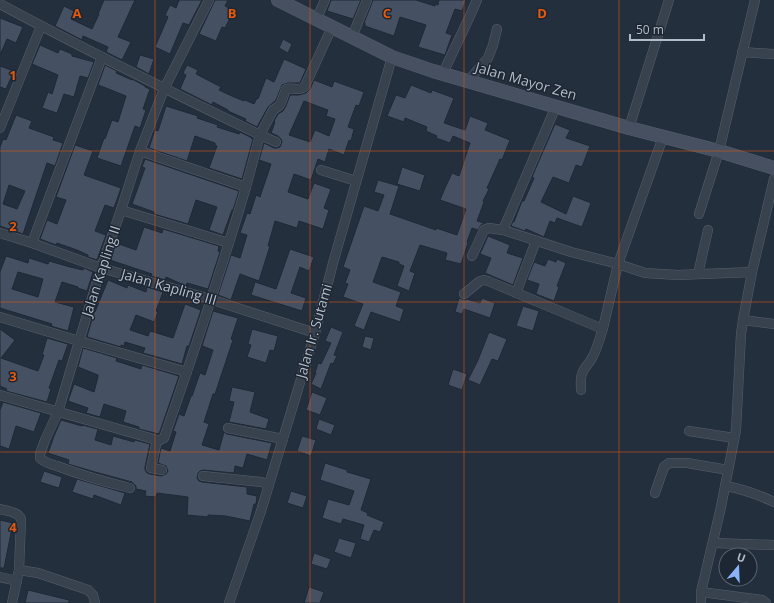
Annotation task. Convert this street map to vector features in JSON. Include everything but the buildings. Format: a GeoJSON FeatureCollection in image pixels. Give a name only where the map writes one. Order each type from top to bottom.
{"type":"FeatureCollection","features":[{"type":"Feature","properties":{"kind":"street","name":"Jalan Kapling II"},"geometry":{"type":"LineString","coordinates":[[130,488],[64,469],[43,461],[40,458],[40,454],[58,412],[101,268],[140,150],[164,89],[209,0]]}},
{"type":"Feature","properties":{"kind":"street","name":"Jalan Mayor Zen"},"geometry":{"type":"LineString","coordinates":[[278,0],[392,57],[629,128],[719,151],[774,168]]}},
{"type":"Feature","properties":{"kind":"street"},"geometry":{"type":"LineString","coordinates":[[316,20],[325,0]]}},
{"type":"Feature","properties":{"kind":"street"},"geometry":{"type":"LineString","coordinates":[[352,37],[367,0]]}},
{"type":"Feature","properties":{"kind":"street"},"geometry":{"type":"LineString","coordinates":[[442,73],[477,0]]}},
{"type":"Feature","properties":{"kind":"street"},"geometry":{"type":"LineString","coordinates":[[629,128],[668,0]]}},
{"type":"Feature","properties":{"kind":"street"},"geometry":{"type":"LineString","coordinates":[[699,214],[719,151],[755,0]]}},
{"type":"Feature","properties":{"kind":"street"},"geometry":{"type":"LineString","coordinates":[[0,4],[164,89],[276,142]]}},
{"type":"Feature","properties":{"kind":"street"},"geometry":{"type":"LineString","coordinates":[[0,128],[41,26]]}},
{"type":"Feature","properties":{"kind":"street"},"geometry":{"type":"LineString","coordinates":[[0,395],[157,440],[164,438],[229,243],[260,135],[272,110],[281,103],[286,89],[303,88],[332,27]]}},
{"type":"Feature","properties":{"kind":"street"},"geometry":{"type":"LineString","coordinates":[[468,81],[488,58],[494,45],[497,29]]}},
{"type":"Feature","properties":{"kind":"street"},"geometry":{"type":"LineString","coordinates":[[742,52],[772,54]]}},
{"type":"Feature","properties":{"kind":"street"},"geometry":{"type":"LineString","coordinates":[[32,243],[102,57]]}},
{"type":"Feature","properties":{"kind":"street","name":"Jalan Ir. Sutami"},"geometry":{"type":"LineString","coordinates":[[229,603],[261,511],[315,333],[356,181],[392,57]]}},
{"type":"Feature","properties":{"kind":"street"},"geometry":{"type":"LineString","coordinates":[[503,230],[556,106]]}},
{"type":"Feature","properties":{"kind":"street"},"geometry":{"type":"LineString","coordinates":[[581,390],[582,375],[598,344],[618,264],[663,137]]}},
{"type":"Feature","properties":{"kind":"street"},"geometry":{"type":"LineString","coordinates":[[140,150],[246,187]]}},
{"type":"Feature","properties":{"kind":"street"},"geometry":{"type":"LineString","coordinates":[[321,170],[356,181]]}},
{"type":"Feature","properties":{"kind":"street"},"geometry":{"type":"LineString","coordinates":[[701,603],[734,438],[743,320],[752,272],[774,179]]}},
{"type":"Feature","properties":{"kind":"street"},"geometry":{"type":"LineString","coordinates":[[121,210],[229,243]]}},
{"type":"Feature","properties":{"kind":"street"},"geometry":{"type":"LineString","coordinates":[[472,256],[484,230],[489,228],[503,230],[571,252],[618,264],[645,273],[678,275],[752,272]]}},
{"type":"Feature","properties":{"kind":"street"},"geometry":{"type":"LineString","coordinates":[[698,274],[708,230]]}},
{"type":"Feature","properties":{"kind":"street","name":"Jalan Kapling III"},"geometry":{"type":"LineString","coordinates":[[0,233],[101,268],[210,299],[315,333]]}},
{"type":"Feature","properties":{"kind":"street"},"geometry":{"type":"LineString","coordinates":[[516,293],[536,241]]}},
{"type":"Feature","properties":{"kind":"street"},"geometry":{"type":"LineString","coordinates":[[464,294],[480,281],[484,280],[603,328]]}},
{"type":"Feature","properties":{"kind":"street"},"geometry":{"type":"LineString","coordinates":[[0,317],[187,372]]}},
{"type":"Feature","properties":{"kind":"street"},"geometry":{"type":"LineString","coordinates":[[743,320],[774,324]]}},
{"type":"Feature","properties":{"kind":"street"},"geometry":{"type":"LineString","coordinates":[[228,428],[283,439]]}},
{"type":"Feature","properties":{"kind":"street"},"geometry":{"type":"LineString","coordinates":[[689,431],[734,438]]}},
{"type":"Feature","properties":{"kind":"street"},"geometry":{"type":"LineString","coordinates":[[157,440],[151,468],[162,470]]}},
{"type":"Feature","properties":{"kind":"street"},"geometry":{"type":"LineString","coordinates":[[655,493],[664,467],[669,463],[687,463],[728,470]]}},
{"type":"Feature","properties":{"kind":"street"},"geometry":{"type":"LineString","coordinates":[[203,476],[269,484]]}},
{"type":"Feature","properties":{"kind":"street"},"geometry":{"type":"LineString","coordinates":[[725,486],[753,492],[774,502]]}},
{"type":"Feature","properties":{"kind":"street"},"geometry":{"type":"LineString","coordinates":[[0,509],[21,516],[19,570],[12,603]]}},
{"type":"Feature","properties":{"kind":"street"},"geometry":{"type":"LineString","coordinates":[[713,543],[774,545]]}},
{"type":"Feature","properties":{"kind":"street"},"geometry":{"type":"LineString","coordinates":[[19,570],[38,573],[88,590],[93,595],[95,603]]}},
{"type":"Feature","properties":{"kind":"street"},"geometry":{"type":"LineString","coordinates":[[0,577],[17,581]]}},
{"type":"Feature","properties":{"kind":"street"},"geometry":{"type":"LineString","coordinates":[[702,592],[762,600],[766,603]]}}]}
